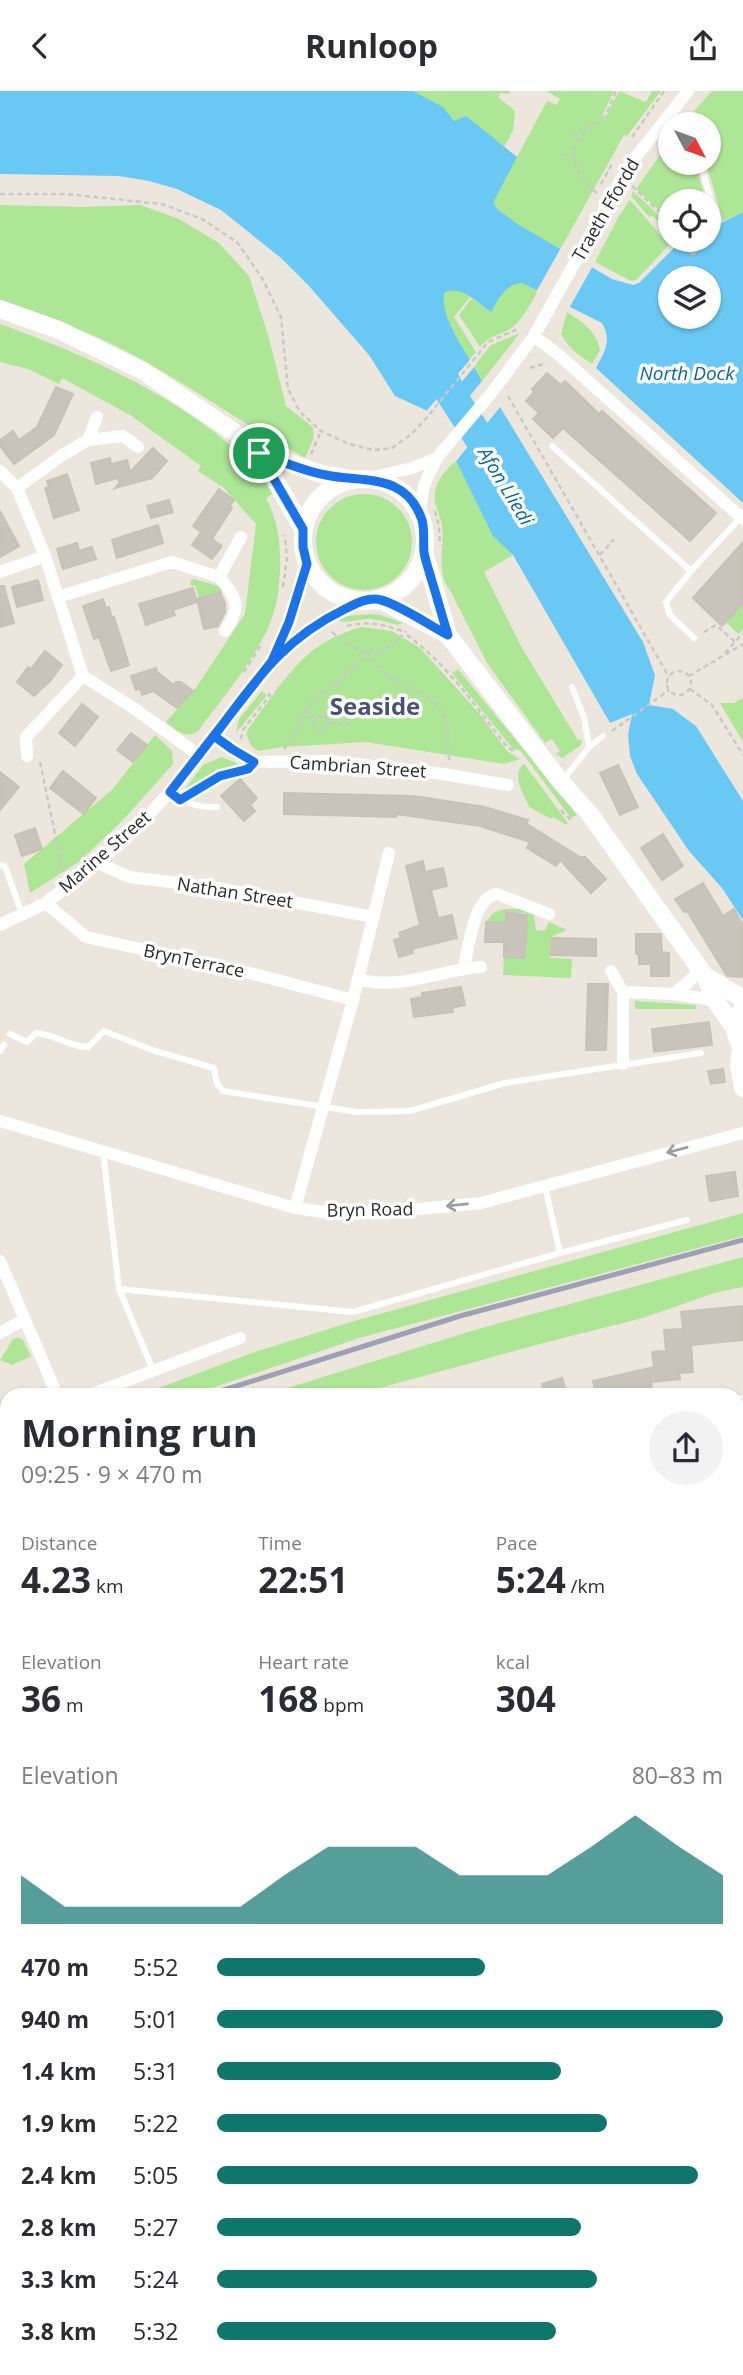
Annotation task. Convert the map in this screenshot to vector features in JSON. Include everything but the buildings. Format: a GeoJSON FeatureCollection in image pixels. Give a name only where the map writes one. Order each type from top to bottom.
{"type":"FeatureCollection","features":[{"type":"Feature","properties":{"kind":"main road"},"geometry":{"type":"LineString","coordinates":[[0,309],[59,330],[143,371],[234,432],[259,453],[303,529]]}},
{"type":"Feature","properties":{"kind":"main road"},"geometry":{"type":"LineString","coordinates":[[259,453],[324,475],[387,483],[403,492],[414,504],[432,549],[448,635],[561,782],[589,813],[703,973],[715,1000],[735,1029],[742,1048],[739,1065],[743,1088]]}},
{"type":"Feature","properties":{"kind":"main road"},"geometry":{"type":"LineString","coordinates":[[360,479],[334,486],[320,497],[309,512],[303,529],[307,564],[317,579],[330,591],[346,598],[371,600],[448,635]]}},
{"type":"Feature","properties":{"kind":"main road"},"geometry":{"type":"LineString","coordinates":[[371,600],[395,592],[409,581],[432,549]]}},
{"type":"Feature","properties":{"kind":"main road"},"geometry":{"type":"LineString","coordinates":[[703,973],[743,999]]}},
{"type":"Feature","properties":{"kind":"main road"},"geometry":{"type":"LineString","coordinates":[[735,1029],[736,1020],[743,1008]]}},
{"type":"Feature","properties":{"kind":"street","name":"Traeth Ffordd"},"geometry":{"type":"LineString","coordinates":[[676,112],[688,91]]}},
{"type":"Feature","properties":{"kind":"street","name":"Traeth Ffordd"},"geometry":{"type":"LineString","coordinates":[[419,514],[424,485],[437,458],[500,392],[531,331],[550,308],[622,177],[658,138]]}},
{"type":"Feature","properties":{"kind":"street"},"geometry":{"type":"LineString","coordinates":[[531,331],[742,518]]}},
{"type":"Feature","properties":{"kind":"street"},"geometry":{"type":"LineString","coordinates":[[88,440],[97,417]]}},
{"type":"Feature","properties":{"kind":"street"},"geometry":{"type":"LineString","coordinates":[[17,488],[88,440],[123,436],[138,447]]}},
{"type":"Feature","properties":{"kind":"street","name":"Traeth Ffordd"},"geometry":{"type":"LineString","coordinates":[[360,479],[412,468],[437,458]]}},
{"type":"Feature","properties":{"kind":"street"},"geometry":{"type":"LineString","coordinates":[[0,471],[17,488],[45,556],[83,676],[199,755]]}},
{"type":"Feature","properties":{"kind":"street"},"geometry":{"type":"LineString","coordinates":[[219,577],[242,537]]}},
{"type":"Feature","properties":{"kind":"street"},"geometry":{"type":"LineString","coordinates":[[0,572],[45,556]]}},
{"type":"Feature","properties":{"kind":"street"},"geometry":{"type":"LineString","coordinates":[[58,597],[172,562],[219,577],[234,595],[236,616],[225,631]]}},
{"type":"Feature","properties":{"kind":"street","name":"Marine Street"},"geometry":{"type":"LineString","coordinates":[[272,661],[289,622],[307,564]]}},
{"type":"Feature","properties":{"kind":"street","name":"Marine Street"},"geometry":{"type":"LineString","coordinates":[[0,925],[46,903],[98,863],[175,796],[199,755],[272,661],[323,620],[371,600]]}},
{"type":"Feature","properties":{"kind":"street"},"geometry":{"type":"LineString","coordinates":[[27,751],[26,737],[83,676]]}},
{"type":"Feature","properties":{"kind":"street"},"geometry":{"type":"LineString","coordinates":[[214,736],[254,762]]}},
{"type":"Feature","properties":{"kind":"street","name":"Cambrian Street"},"geometry":{"type":"LineString","coordinates":[[254,762],[331,761],[508,785]]}},
{"type":"Feature","properties":{"kind":"street"},"geometry":{"type":"LineString","coordinates":[[295,1208],[353,1000],[389,853]]}},
{"type":"Feature","properties":{"kind":"street","name":"Nathan Street"},"geometry":{"type":"LineString","coordinates":[[98,863],[129,877],[212,887],[374,918]]}},
{"type":"Feature","properties":{"kind":"street"},"geometry":{"type":"LineString","coordinates":[[464,968],[476,916],[491,894],[549,914]]}},
{"type":"Feature","properties":{"kind":"street","name":"BrynTerrace"},"geometry":{"type":"LineString","coordinates":[[46,903],[86,937],[250,973],[353,1000]]}},
{"type":"Feature","properties":{"kind":"street"},"geometry":{"type":"LineString","coordinates":[[358,979],[377,984],[410,981],[464,968],[481,967]]}},
{"type":"Feature","properties":{"kind":"street"},"geometry":{"type":"LineString","coordinates":[[611,971],[623,992],[623,1064]]}},
{"type":"Feature","properties":{"kind":"street"},"geometry":{"type":"LineString","coordinates":[[673,994],[703,973]]}},
{"type":"Feature","properties":{"kind":"street"},"geometry":{"type":"LineString","coordinates":[[623,992],[673,994],[715,1000]]}},
{"type":"Feature","properties":{"kind":"street","name":"Bryn Road"},"geometry":{"type":"LineString","coordinates":[[0,1120],[295,1208],[338,1214],[481,1202],[743,1133]]}},
{"type":"Feature","properties":{"kind":"street"},"geometry":{"type":"LineString","coordinates":[[0,1261],[54,1388]]}},
{"type":"Feature","properties":{"kind":"street"},"geometry":{"type":"LineString","coordinates":[[0,1333],[25,1319]]}},
{"type":"Feature","properties":{"kind":"street"},"geometry":{"type":"LineString","coordinates":[[107,1388],[240,1338]]}},
{"type":"Feature","properties":{"kind":"lane"},"geometry":{"type":"LineString","coordinates":[[552,446],[691,571]]}},
{"type":"Feature","properties":{"kind":"lane"},"geometry":{"type":"LineString","coordinates":[[694,638],[670,615],[666,602],[691,571],[742,518]]}},
{"type":"Feature","properties":{"kind":"lane"},"geometry":{"type":"LineString","coordinates":[[572,687],[584,717],[589,747]]}},
{"type":"Feature","properties":{"kind":"lane"},"geometry":{"type":"LineString","coordinates":[[561,782],[589,747],[603,736]]}},
{"type":"Feature","properties":{"kind":"lane"},"geometry":{"type":"LineString","coordinates":[[175,796],[194,806],[217,807]]}},
{"type":"Feature","properties":{"kind":"lane"},"geometry":{"type":"LineString","coordinates":[[0,865],[5,866],[22,914]]}},
{"type":"Feature","properties":{"kind":"lane"},"geometry":{"type":"LineString","coordinates":[[10,1034],[27,1042],[36,1033],[43,1034],[79,1047],[88,1047],[104,1031],[152,1050],[214,1069],[217,1083],[223,1091],[357,1112],[410,1111],[505,1083],[701,1053]]}},
{"type":"Feature","properties":{"kind":"lane"},"geometry":{"type":"LineString","coordinates":[[103,1150],[119,1289],[153,1370]]}},
{"type":"Feature","properties":{"kind":"lane"},"geometry":{"type":"LineString","coordinates":[[545,1185],[560,1253]]}},
{"type":"Feature","properties":{"kind":"lane"},"geometry":{"type":"LineString","coordinates":[[119,1289],[354,1312],[687,1220]]}},
{"type":"Feature","properties":{"kind":"path"},"geometry":{"type":"LineString","coordinates":[[597,193],[587,186],[578,172],[575,155],[579,137],[603,120],[616,91]]}},
{"type":"Feature","properties":{"kind":"path"},"geometry":{"type":"LineString","coordinates":[[573,133],[579,137]]}},
{"type":"Feature","properties":{"kind":"path"},"geometry":{"type":"LineString","coordinates":[[563,154],[575,155]]}},
{"type":"Feature","properties":{"kind":"path"},"geometry":{"type":"LineString","coordinates":[[622,177],[658,211]]}},
{"type":"Feature","properties":{"kind":"path"},"geometry":{"type":"LineString","coordinates":[[0,194],[66,194],[162,204],[202,219],[238,243],[262,278],[281,317],[288,389],[300,412],[321,431],[349,444],[374,450],[392,448],[424,421],[488,342],[531,331]]}},
{"type":"Feature","properties":{"kind":"path"},"geometry":{"type":"LineString","coordinates":[[500,392],[669,677]]}},
{"type":"Feature","properties":{"kind":"path"},"geometry":{"type":"LineString","coordinates":[[317,459],[310,457],[321,431]]}},
{"type":"Feature","properties":{"kind":"path"},"geometry":{"type":"LineString","coordinates":[[432,549],[439,526],[433,502]]}},
{"type":"Feature","properties":{"kind":"path"},"geometry":{"type":"LineString","coordinates":[[282,599],[287,559],[283,526]]}},
{"type":"Feature","properties":{"kind":"path"},"geometry":{"type":"LineString","coordinates":[[599,556],[614,539]]}},
{"type":"Feature","properties":{"kind":"path"},"geometry":{"type":"LineString","coordinates":[[457,776],[448,755],[447,719],[436,704],[414,688],[387,676],[367,653],[352,647],[331,631],[338,627],[371,623],[405,633],[423,646],[447,671],[508,748],[519,754]]}},
{"type":"Feature","properties":{"kind":"path"},"geometry":{"type":"LineString","coordinates":[[694,638],[716,625],[735,642]]}},
{"type":"Feature","properties":{"kind":"path"},"geometry":{"type":"LineString","coordinates":[[274,761],[296,733],[306,710],[318,696],[348,675],[367,653],[379,651],[395,643],[405,633]]}},
{"type":"Feature","properties":{"kind":"path"},"geometry":{"type":"LineString","coordinates":[[723,656],[743,633]]}},
{"type":"Feature","properties":{"kind":"path"},"geometry":{"type":"LineString","coordinates":[[243,673],[264,640]]}},
{"type":"Feature","properties":{"kind":"path"},"geometry":{"type":"LineString","coordinates":[[690,676],[741,645],[742,651]]}},
{"type":"Feature","properties":{"kind":"path"},"geometry":{"type":"LineString","coordinates":[[681,671],[690,676],[692,682],[685,694],[678,695],[669,690],[667,684],[674,672],[681,671]]}},
{"type":"Feature","properties":{"kind":"path"},"geometry":{"type":"LineString","coordinates":[[690,689],[712,705],[743,755]]}},
{"type":"Feature","properties":{"kind":"path"},"geometry":{"type":"LineString","coordinates":[[611,731],[669,690]]}},
{"type":"Feature","properties":{"kind":"path"},"geometry":{"type":"LineString","coordinates":[[175,796],[220,776],[248,769],[254,762],[241,736],[270,695],[267,693]]}},
{"type":"Feature","properties":{"kind":"path"},"geometry":{"type":"LineString","coordinates":[[315,719],[324,717],[334,699]]}},
{"type":"Feature","properties":{"kind":"path"},"geometry":{"type":"LineString","coordinates":[[306,710],[315,719]]}},
{"type":"Feature","properties":{"kind":"path"},"geometry":{"type":"LineString","coordinates":[[324,717],[328,723]]}},
{"type":"Feature","properties":{"kind":"path"},"geometry":{"type":"LineString","coordinates":[[315,719],[313,725],[318,731],[325,730],[328,723]]}},
{"type":"Feature","properties":{"kind":"path"},"geometry":{"type":"LineString","coordinates":[[328,723],[353,723]]}},
{"type":"Feature","properties":{"kind":"path"},"geometry":{"type":"LineString","coordinates":[[27,751],[41,763],[66,887]]}},
{"type":"Feature","properties":{"kind":"path"},"geometry":{"type":"LineString","coordinates":[[561,809],[569,819],[579,825]]}},
{"type":"Feature","properties":{"kind":"green space"},"geometry":{"type":"Polygon","coordinates":[[[330,91],[509,91],[509,94],[500,93],[499,98],[515,111],[513,130],[504,147],[517,157],[547,101],[557,105],[560,99],[547,91],[614,91],[601,118],[604,120],[619,91],[646,102],[652,91],[661,91],[627,136],[624,135],[551,266],[330,91]]]}},
{"type":"Feature","properties":{"kind":"green space"},"geometry":{"type":"Polygon","coordinates":[[[712,91],[743,91],[743,212],[723,221],[721,189],[714,189],[710,175],[721,175],[721,112],[694,112],[712,91]]]}},
{"type":"Feature","properties":{"kind":"green space"},"geometry":{"type":"Polygon","coordinates":[[[658,158],[658,175],[698,175],[703,189],[658,189],[658,209],[636,189],[658,158]]]}},
{"type":"Feature","properties":{"kind":"green space"},"geometry":{"type":"Polygon","coordinates":[[[633,191],[658,215],[658,222],[653,216],[649,217],[631,196],[633,191]]]}},
{"type":"Feature","properties":{"kind":"green space"},"geometry":{"type":"Polygon","coordinates":[[[630,200],[658,232],[658,252],[662,252],[636,280],[631,281],[595,262],[630,200]]]}},
{"type":"Feature","properties":{"kind":"green space"},"geometry":{"type":"Polygon","coordinates":[[[0,205],[140,205],[179,219],[219,243],[249,276],[269,338],[286,406],[313,427],[314,437],[305,458],[128,352],[76,328],[0,302],[0,205]]]}},
{"type":"Feature","properties":{"kind":"green space"},"geometry":{"type":"Polygon","coordinates":[[[545,277],[519,321],[480,347],[459,315],[472,298],[470,297],[454,317],[476,352],[470,359],[473,365],[419,294],[545,277]]]}},
{"type":"Feature","properties":{"kind":"green space"},"geometry":{"type":"Polygon","coordinates":[[[567,312],[588,328],[598,343],[600,350],[592,364],[570,347],[561,334],[567,312]]]}},
{"type":"Feature","properties":{"kind":"green space"},"geometry":{"type":"Polygon","coordinates":[[[0,324],[74,353],[150,390],[219,436],[249,463],[275,492],[266,498],[276,524],[279,542],[280,571],[275,608],[262,641],[252,657],[194,734],[181,733],[166,722],[195,689],[245,614],[256,524],[224,488],[198,471],[201,466],[130,415],[62,378],[59,384],[28,369],[0,362],[0,324]]]}},
{"type":"Feature","properties":{"kind":"green space"},"geometry":{"type":"Polygon","coordinates":[[[520,333],[482,381],[474,366],[491,345],[520,333]]]}},
{"type":"Feature","properties":{"kind":"green space"},"geometry":{"type":"Polygon","coordinates":[[[456,461],[493,535],[513,555],[484,572],[522,648],[578,740],[582,739],[581,745],[562,758],[556,754],[560,751],[552,739],[545,743],[487,663],[445,583],[442,567],[443,533],[435,497],[440,479],[456,461]]]}},
{"type":"Feature","properties":{"kind":"green space"},"geometry":{"type":"Polygon","coordinates":[[[355,494],[373,494],[391,502],[404,515],[412,533],[409,561],[391,582],[373,590],[355,590],[337,582],[324,569],[316,551],[316,533],[324,515],[337,502],[355,494]]]}},
{"type":"Feature","properties":{"kind":"green space"},"geometry":{"type":"Polygon","coordinates":[[[194,579],[224,590],[199,598],[195,585],[191,586],[190,581],[194,579]]]}},
{"type":"Feature","properties":{"kind":"green space"},"geometry":{"type":"Polygon","coordinates":[[[743,603],[743,629],[738,634],[726,622],[743,603]]]}},
{"type":"Feature","properties":{"kind":"green space"},"geometry":{"type":"Polygon","coordinates":[[[370,614],[403,623],[397,625],[372,619],[338,620],[370,614]]]}},
{"type":"Feature","properties":{"kind":"green space"},"geometry":{"type":"Polygon","coordinates":[[[361,627],[392,631],[420,648],[479,713],[507,751],[520,759],[504,764],[366,742],[258,751],[252,747],[246,734],[248,729],[292,670],[325,642],[361,627]]]}},
{"type":"Feature","properties":{"kind":"green space"},"geometry":{"type":"Polygon","coordinates":[[[458,669],[577,815],[571,818],[520,750],[513,749],[452,673],[458,669]]]}},
{"type":"Feature","properties":{"kind":"green space"},"geometry":{"type":"Polygon","coordinates":[[[262,691],[267,695],[236,733],[239,719],[262,691]]]}},
{"type":"Feature","properties":{"kind":"green space"},"geometry":{"type":"Polygon","coordinates":[[[743,698],[743,742],[720,703],[734,703],[743,698]]]}},
{"type":"Feature","properties":{"kind":"green space"},"geometry":{"type":"Polygon","coordinates":[[[155,735],[172,751],[173,764],[124,819],[80,861],[30,893],[24,864],[112,790],[155,735]]]}},
{"type":"Feature","properties":{"kind":"green space"},"geometry":{"type":"Polygon","coordinates":[[[222,757],[247,768],[220,775],[192,791],[187,791],[186,788],[203,765],[222,757]]]}},
{"type":"Feature","properties":{"kind":"green space"},"geometry":{"type":"Polygon","coordinates":[[[523,764],[568,823],[566,825],[529,807],[518,780],[523,764]]]}},
{"type":"Feature","properties":{"kind":"green space"},"geometry":{"type":"Polygon","coordinates":[[[504,909],[527,909],[534,915],[536,931],[545,930],[549,922],[567,930],[551,937],[550,958],[572,959],[571,978],[503,975],[504,957],[525,957],[527,913],[506,912],[506,923],[486,922],[493,913],[504,909]]]}},
{"type":"Feature","properties":{"kind":"green space"},"geometry":{"type":"Polygon","coordinates":[[[635,1001],[696,1005],[696,1009],[635,1009],[635,1001]]]}},
{"type":"Feature","properties":{"kind":"green space"},"geometry":{"type":"Polygon","coordinates":[[[743,1213],[743,1236],[359,1338],[212,1388],[159,1388],[252,1353],[351,1322],[743,1213]]]}},
{"type":"Feature","properties":{"kind":"green space"},"geometry":{"type":"Polygon","coordinates":[[[743,1257],[743,1287],[714,1293],[643,1318],[380,1388],[288,1388],[478,1329],[743,1257]]]}},
{"type":"Feature","properties":{"kind":"green space"},"geometry":{"type":"Polygon","coordinates":[[[18,1337],[23,1340],[31,1356],[12,1365],[0,1360],[13,1339],[18,1337]]]}},
{"type":"Feature","properties":{"kind":"water","name":"North Dock"},"geometry":{"type":"Polygon","coordinates":[[[0,91],[413,91],[443,107],[454,121],[466,116],[517,157],[495,199],[497,209],[519,225],[612,279],[633,285],[639,283],[670,252],[690,252],[694,255],[697,252],[721,252],[721,223],[743,212],[743,503],[596,368],[607,341],[602,323],[522,283],[507,289],[491,312],[463,292],[444,293],[444,304],[451,327],[482,381],[456,413],[447,399],[434,414],[395,396],[369,355],[309,286],[281,258],[221,210],[177,189],[119,176],[0,174],[0,91]]]}},
{"type":"Feature","properties":{"kind":"water"},"geometry":{"type":"Polygon","coordinates":[[[500,407],[643,642],[655,675],[649,705],[673,709],[696,726],[743,801],[743,920],[722,888],[689,851],[637,774],[630,756],[628,735],[632,714],[610,723],[513,555],[493,536],[456,461],[500,407]]]}},
{"type":"Feature","properties":{"kind":"pier"},"geometry":{"type":"Polygon","coordinates":[[[562,246],[594,264],[568,310],[536,292],[562,246]]]}},
{"type":"Feature","properties":{"kind":"pier"},"geometry":{"type":"Polygon","coordinates":[[[473,356],[477,363],[475,366],[432,417],[424,414],[473,356]]]}},
{"type":"Feature","properties":{"kind":"pier"},"geometry":{"type":"Polygon","coordinates":[[[499,404],[500,407],[456,461],[454,458],[499,404]]]}},
{"type":"Feature","properties":{"kind":"waterway","name":"Afon Lliedi"},"geometry":{"type":"LineString","coordinates":[[442,374],[451,394],[499,469]]}},
{"type":"Feature","properties":{"kind":"railway"},"geometry":{"type":"LineString","coordinates":[[230,1388],[460,1316],[743,1240]]}},
{"type":"Feature","properties":{"kind":"district","name":"Seaside"},"geometry":{"type":"Point","coordinates":[375,707]}},
{"type":"Feature","properties":{"kind":"route"},"geometry":{"type":"LineString","coordinates":[[259,453],[303,529],[307,564],[289,622],[272,661],[170,792],[180,800],[220,776],[248,769],[254,762],[214,736],[272,661],[323,620],[363,601],[379,599],[448,635],[424,552],[425,535],[421,519],[414,504],[403,492],[387,483],[369,478],[351,479],[324,475],[259,453]]}}]}
